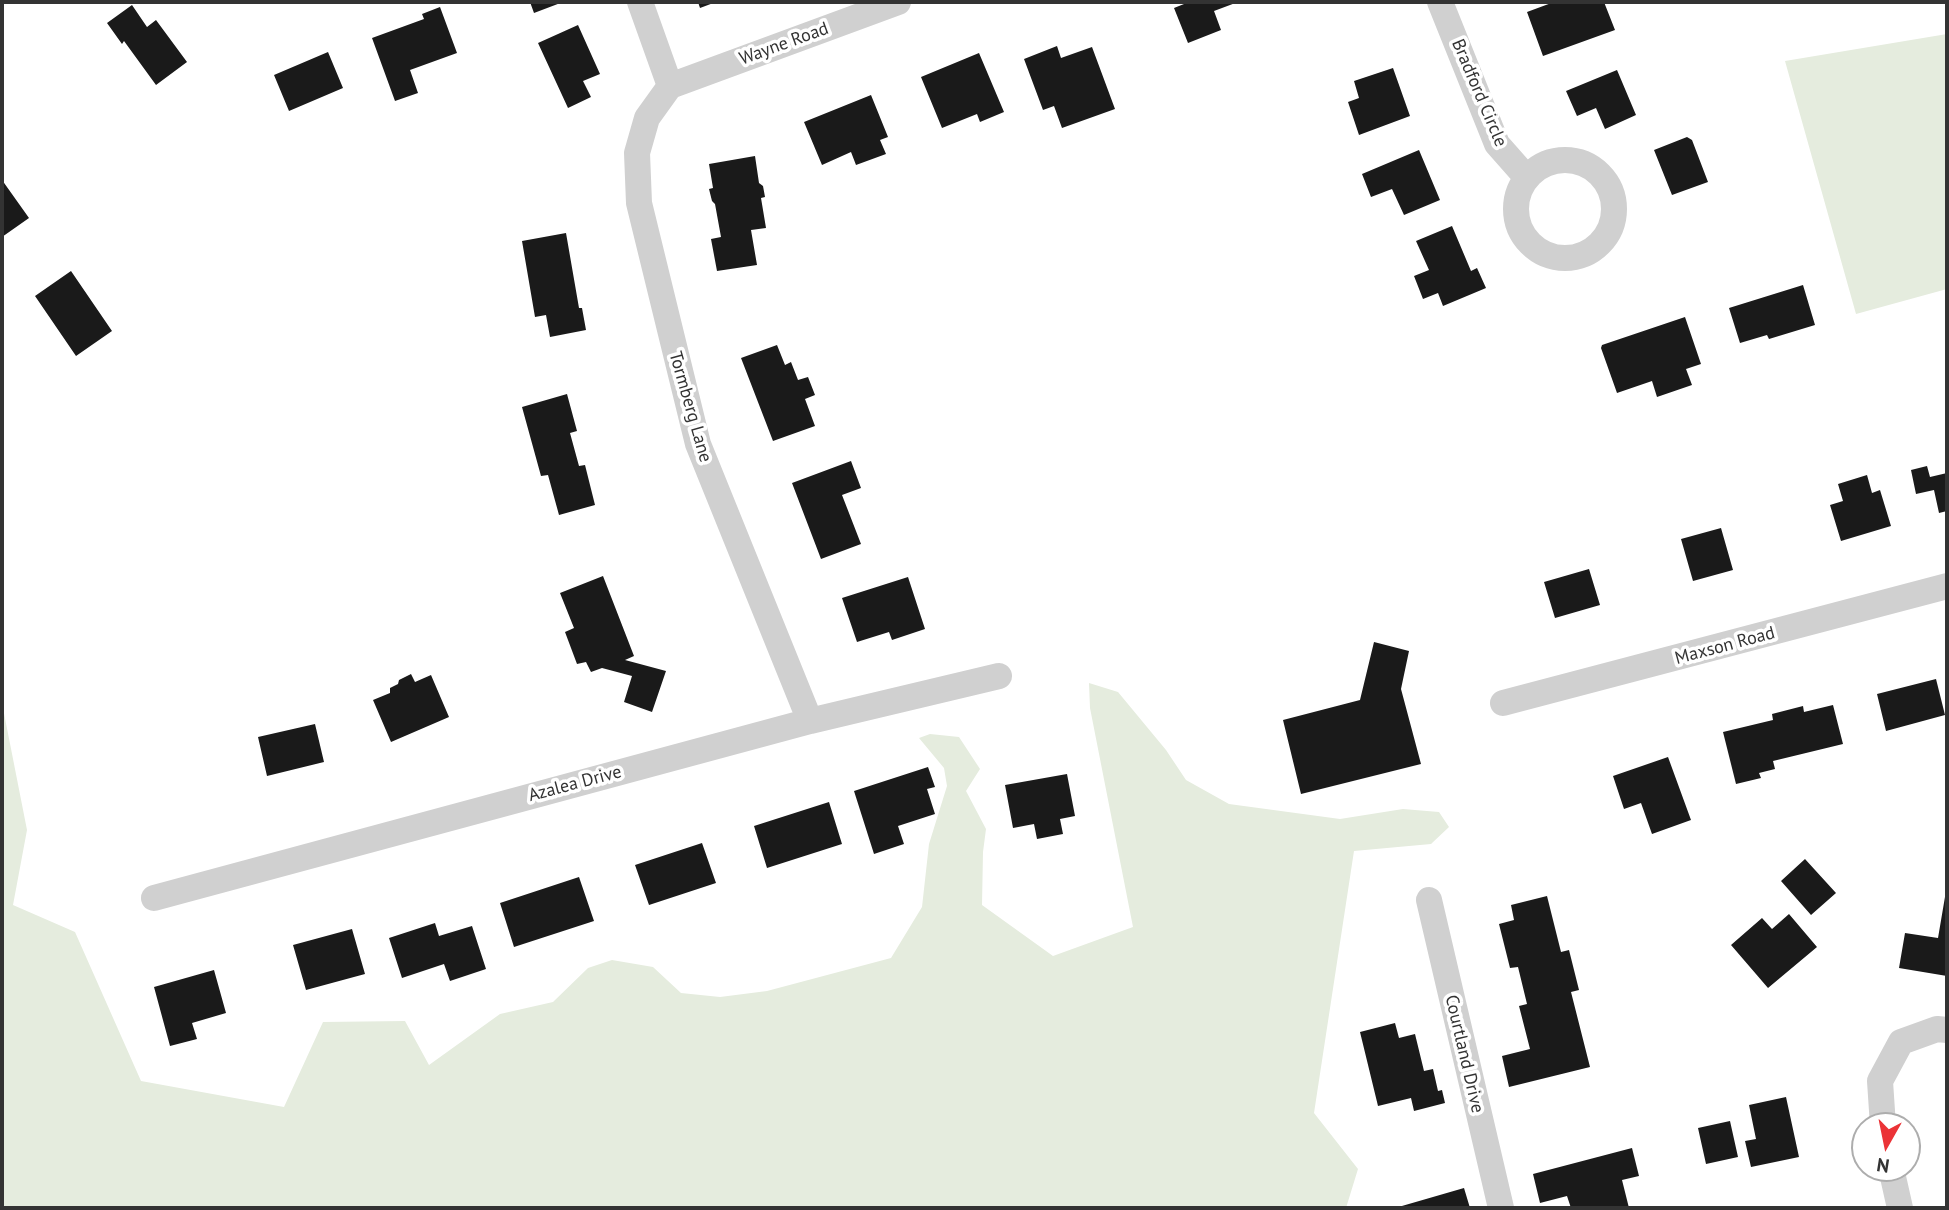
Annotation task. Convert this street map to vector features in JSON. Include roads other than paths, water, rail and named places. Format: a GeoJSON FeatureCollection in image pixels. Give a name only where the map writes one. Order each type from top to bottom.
{"type":"FeatureCollection","features":[{"type":"Feature","properties":{"kind":"street"},"geometry":{"type":"LineString","coordinates":[[640,2],[670,86]]}},
{"type":"Feature","properties":{"kind":"street","name":"Wayne Road"},"geometry":{"type":"LineString","coordinates":[[670,86],[898,2]]}},
{"type":"Feature","properties":{"kind":"street","name":"Bradford Circle"},"geometry":{"type":"LineString","coordinates":[[1440,2],[1496,144],[1527,178]]}},
{"type":"Feature","properties":{"kind":"street","name":"Tormberg Lane"},"geometry":{"type":"LineString","coordinates":[[670,86],[647,118],[638,153],[639,203],[698,444],[810,721]]}},
{"type":"Feature","properties":{"kind":"street","name":"Maxson Road"},"geometry":{"type":"LineString","coordinates":[[1503,703],[1947,586]]}},
{"type":"Feature","properties":{"kind":"street","name":"Azalea Drive"},"geometry":{"type":"LineString","coordinates":[[154,898],[810,721],[999,676]]}},
{"type":"Feature","properties":{"kind":"street","name":"Courtland Drive"},"geometry":{"type":"LineString","coordinates":[[1429,900],[1501,1208]]}},
{"type":"Feature","properties":{"kind":"street"},"geometry":{"type":"LineString","coordinates":[[1882,1112],[1880,1081],[1901,1042],[1937,1029],[1947,1030]]}},
{"type":"Feature","properties":{"kind":"street"},"geometry":{"type":"LineString","coordinates":[[1894,1182],[1900,1208]]}}]}
